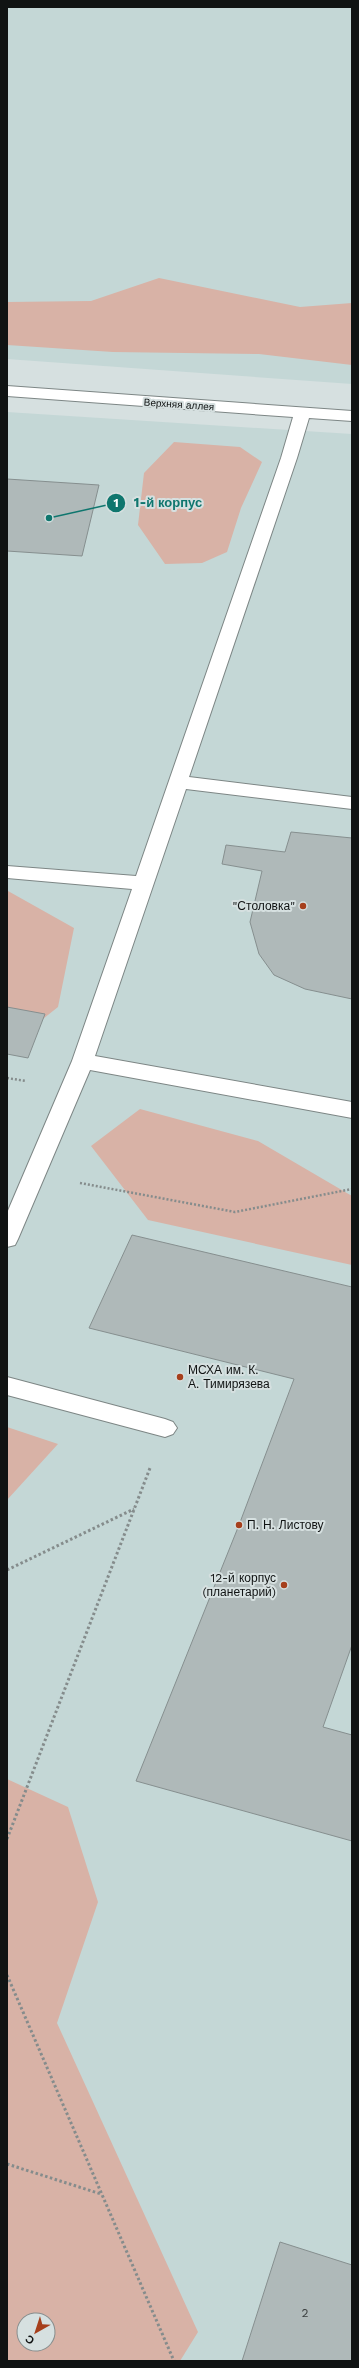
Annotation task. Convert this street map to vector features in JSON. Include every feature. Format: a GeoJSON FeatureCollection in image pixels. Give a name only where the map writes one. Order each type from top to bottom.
{"type":"FeatureCollection","features":[{"type":"Feature","properties":{"kind":"street","name":"Верхняя аллея"},"geometry":{"type":"LineString","coordinates":[[7,391],[352,416]]}},
{"type":"Feature","properties":{"kind":"street"},"geometry":{"type":"LineString","coordinates":[[7,1239],[83,1061],[286,466],[302,413]]}},
{"type":"Feature","properties":{"kind":"street"},"geometry":{"type":"LineString","coordinates":[[178,782],[352,803]]}},
{"type":"Feature","properties":{"kind":"street"},"geometry":{"type":"LineString","coordinates":[[7,872],[143,883]]}},
{"type":"Feature","properties":{"kind":"street"},"geometry":{"type":"LineString","coordinates":[[83,1061],[352,1110]]}},
{"type":"Feature","properties":{"kind":"street"},"geometry":{"type":"LineString","coordinates":[[7,1386],[165,1428]]}},
{"type":"Feature","properties":{"kind":"path"},"geometry":{"type":"LineString","coordinates":[[34,1174],[235,1212],[352,1189]]}},
{"type":"Feature","properties":{"kind":"path"},"geometry":{"type":"LineString","coordinates":[[7,1839],[165,1428]]}},
{"type":"Feature","properties":{"kind":"path"},"geometry":{"type":"LineString","coordinates":[[7,1570],[134,1509]]}},
{"type":"Feature","properties":{"kind":"path"},"geometry":{"type":"LineString","coordinates":[[7,1975],[174,2361]]}},
{"type":"Feature","properties":{"kind":"path"},"geometry":{"type":"LineString","coordinates":[[7,2164],[102,2195]]}},
{"type":"Feature","properties":{"kind":"shaded area"},"geometry":{"type":"Polygon","coordinates":[[[7,7],[352,7],[352,384],[7,359],[7,7]]]}},
{"type":"Feature","properties":{"kind":"shaded area"},"geometry":{"type":"Polygon","coordinates":[[[159,278],[300,307],[352,303],[352,365],[259,354],[113,352],[7,345],[7,302],[91,301],[159,278]]]}},
{"type":"Feature","properties":{"kind":"shaded area","name":"МСХА им. К. А. Тимирязева"},"geometry":{"type":"Polygon","coordinates":[[[7,412],[352,434],[352,2361],[7,2361],[7,412]]]}},
{"type":"Feature","properties":{"kind":"shaded area"},"geometry":{"type":"Polygon","coordinates":[[[174,442],[240,447],[262,462],[241,508],[227,552],[202,563],[165,564],[138,525],[144,473],[174,442]]]}},
{"type":"Feature","properties":{"kind":"shaded area"},"geometry":{"type":"Polygon","coordinates":[[[8,891],[74,928],[58,1007],[14,1042],[7,1041],[8,891]]]}},
{"type":"Feature","properties":{"kind":"shaded area"},"geometry":{"type":"Polygon","coordinates":[[[140,1109],[258,1141],[352,1196],[352,1265],[148,1220],[91,1146],[140,1109]]]}},
{"type":"Feature","properties":{"kind":"shaded area"},"geometry":{"type":"Polygon","coordinates":[[[7,1427],[58,1444],[7,1500],[7,1427]]]}},
{"type":"Feature","properties":{"kind":"shaded area"},"geometry":{"type":"Polygon","coordinates":[[[7,1779],[68,1807],[98,1902],[57,2023],[198,2332],[180,2361],[7,2361],[7,1779]]]}},
{"type":"Feature","properties":{"kind":"building"},"geometry":{"type":"Polygon","coordinates":[[[7,479],[99,485],[82,556],[7,551],[7,479]]]}},
{"type":"Feature","properties":{"kind":"building","name":"\"Столовка\""},"geometry":{"type":"Polygon","coordinates":[[[291,832],[352,838],[352,999],[305,989],[274,975],[259,954],[250,922],[262,871],[222,864],[226,845],[285,852],[291,832]]]}},
{"type":"Feature","properties":{"kind":"building"},"geometry":{"type":"Polygon","coordinates":[[[7,1007],[45,1014],[28,1058],[7,1054],[7,1007]]]}},
{"type":"Feature","properties":{"kind":"building","name":"12-й корпус (планетарий)"},"geometry":{"type":"Polygon","coordinates":[[[132,1235],[352,1287],[352,1645],[323,1727],[352,1735],[352,1841],[136,1781],[239,1525],[294,1379],[89,1328],[132,1235]]]}},
{"type":"Feature","properties":{"kind":"building"},"geometry":{"type":"Polygon","coordinates":[[[280,2242],[352,2265],[352,2361],[242,2361],[280,2242]]]}},
{"type":"Feature","properties":{"kind":"place","name":"1-й корпус"},"geometry":{"type":"Point","coordinates":[49,518]}},
{"type":"Feature","properties":{"kind":"place","name":"\"Столовка\""},"geometry":{"type":"Point","coordinates":[303,906]}},
{"type":"Feature","properties":{"kind":"place","name":"МСХА им. К. А. Тимирязева"},"geometry":{"type":"Point","coordinates":[180,1377]}},
{"type":"Feature","properties":{"kind":"place","name":"П. Н. Листову"},"geometry":{"type":"Point","coordinates":[239,1525]}},
{"type":"Feature","properties":{"kind":"place","name":"12-й корпус (планетарий)"},"geometry":{"type":"Point","coordinates":[284,1585]}}]}
